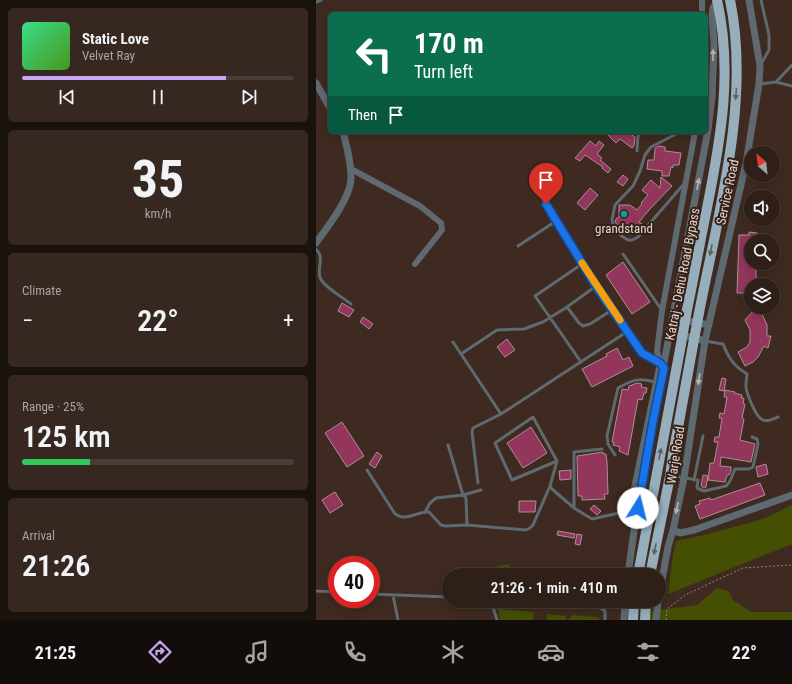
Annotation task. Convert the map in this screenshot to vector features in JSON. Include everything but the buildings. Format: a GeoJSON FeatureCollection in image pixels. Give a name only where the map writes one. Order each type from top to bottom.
{"type":"FeatureCollection","features":[{"type":"Feature","properties":{"kind":"highway","name":"Katraj - Dehu Road Bypass"},"geometry":{"type":"LineString","coordinates":[[651,568],[670,476],[692,345],[727,172],[733,126],[737,54],[734,18],[730,0]]}},
{"type":"Feature","properties":{"kind":"highway"},"geometry":{"type":"LineString","coordinates":[[734,18],[736,0]]}},
{"type":"Feature","properties":{"kind":"highway","name":"Katraj - Dehu Road Bypass"},"geometry":{"type":"LineString","coordinates":[[639,568],[716,162],[722,119],[725,86],[724,52],[722,24],[717,1]]}},
{"type":"Feature","properties":{"kind":"highway"},"geometry":{"type":"LineString","coordinates":[[633,620],[634,608]]}},
{"type":"Feature","properties":{"kind":"highway"},"geometry":{"type":"LineString","coordinates":[[645,620],[646,608]]}},
{"type":"Feature","properties":{"kind":"street"},"geometry":{"type":"LineString","coordinates":[[702,0],[702,12]]}},
{"type":"Feature","properties":{"kind":"street","name":"Service Road"},"geometry":{"type":"LineString","coordinates":[[705,341],[746,164],[759,84],[760,66],[749,0]]}},
{"type":"Feature","properties":{"kind":"street","name":"Warje Road"},"geometry":{"type":"LineString","coordinates":[[708,130],[712,96],[714,45],[712,16],[713,8],[717,1]]}},
{"type":"Feature","properties":{"kind":"street"},"geometry":{"type":"LineString","coordinates":[[316,83],[328,104]]}},
{"type":"Feature","properties":{"kind":"street"},"geometry":{"type":"LineString","coordinates":[[316,243],[343,204],[351,180],[350,158],[344,134]]}},
{"type":"Feature","properties":{"kind":"street"},"geometry":{"type":"LineString","coordinates":[[640,500],[633,493],[656,382],[662,365],[657,351],[662,311],[695,134]]}},
{"type":"Feature","properties":{"kind":"street","name":"Warje Road"},"geometry":{"type":"LineString","coordinates":[[629,568],[662,365],[673,318],[707,134]]}},
{"type":"Feature","properties":{"kind":"street"},"geometry":{"type":"LineString","coordinates":[[351,169],[420,206],[441,223],[442,230],[415,264]]}},
{"type":"Feature","properties":{"kind":"street"},"geometry":{"type":"LineString","coordinates":[[546,204],[596,286],[642,353],[662,365]]}},
{"type":"Feature","properties":{"kind":"street"},"geometry":{"type":"LineString","coordinates":[[673,318],[709,325]]}},
{"type":"Feature","properties":{"kind":"street"},"geometry":{"type":"LineString","coordinates":[[670,332],[705,341]]}},
{"type":"Feature","properties":{"kind":"street","name":"Warje Road"},"geometry":{"type":"LineString","coordinates":[[664,568],[684,478],[705,341]]}},
{"type":"Feature","properties":{"kind":"street"},"geometry":{"type":"LineString","coordinates":[[673,530],[680,533],[694,530],[792,495]]}},
{"type":"Feature","properties":{"kind":"street"},"geometry":{"type":"LineString","coordinates":[[624,620],[625,608]]}},
{"type":"Feature","properties":{"kind":"street"},"geometry":{"type":"LineString","coordinates":[[656,620],[657,608]]}},
{"type":"Feature","properties":{"kind":"lane"},"geometry":{"type":"LineString","coordinates":[[316,2],[321,0]]}},
{"type":"Feature","properties":{"kind":"lane"},"geometry":{"type":"LineString","coordinates":[[760,66],[769,50],[769,34],[761,0]]}},
{"type":"Feature","properties":{"kind":"lane"},"geometry":{"type":"LineString","coordinates":[[776,82],[792,65]]}},
{"type":"Feature","properties":{"kind":"lane"},"geometry":{"type":"LineString","coordinates":[[759,84],[776,82],[792,86]]}},
{"type":"Feature","properties":{"kind":"lane"},"geometry":{"type":"LineString","coordinates":[[637,151],[640,134]]}},
{"type":"Feature","properties":{"kind":"lane"},"geometry":{"type":"LineString","coordinates":[[676,134],[651,147],[645,155],[633,186],[615,205],[612,220],[614,229],[628,240],[638,237],[686,182]]}},
{"type":"Feature","properties":{"kind":"lane"},"geometry":{"type":"LineString","coordinates":[[518,246],[556,222]]}},
{"type":"Feature","properties":{"kind":"lane"},"geometry":{"type":"LineString","coordinates":[[316,249],[320,255],[321,280],[351,304]]}},
{"type":"Feature","properties":{"kind":"lane"},"geometry":{"type":"LineString","coordinates":[[623,254],[662,311]]}},
{"type":"Feature","properties":{"kind":"lane"},"geometry":{"type":"LineString","coordinates":[[581,362],[536,296],[582,263]]}},
{"type":"Feature","properties":{"kind":"lane"},"geometry":{"type":"LineString","coordinates":[[461,354],[493,332],[504,329],[529,328],[550,318],[596,286]]}},
{"type":"Feature","properties":{"kind":"lane"},"geometry":{"type":"LineString","coordinates":[[567,307],[583,326],[590,324],[613,309]]}},
{"type":"Feature","properties":{"kind":"lane"},"geometry":{"type":"LineString","coordinates":[[478,483],[472,432],[473,428],[501,414],[628,331]]}},
{"type":"Feature","properties":{"kind":"lane"},"geometry":{"type":"LineString","coordinates":[[705,341],[724,344],[728,358],[738,369],[747,374],[745,385],[748,397],[759,418],[763,420],[772,420],[778,417]]}},
{"type":"Feature","properties":{"kind":"lane"},"geometry":{"type":"LineString","coordinates":[[453,342],[501,414]]}},
{"type":"Feature","properties":{"kind":"lane"},"geometry":{"type":"LineString","coordinates":[[615,455],[608,444],[607,436],[618,388],[630,382],[642,379],[656,382]]}},
{"type":"Feature","properties":{"kind":"lane"},"geometry":{"type":"LineString","coordinates":[[367,470],[395,514],[404,518],[425,512],[432,514],[443,526],[467,525],[523,530],[530,528],[533,525],[550,486],[557,461],[533,417],[495,443],[512,480],[557,461]]}},
{"type":"Feature","properties":{"kind":"lane"},"geometry":{"type":"LineString","coordinates":[[694,480],[703,436]]}},
{"type":"Feature","properties":{"kind":"lane"},"geometry":{"type":"LineString","coordinates":[[670,476],[698,480],[697,488],[704,491],[726,486],[735,469],[749,469],[752,467],[758,444],[757,439],[752,437]]}},
{"type":"Feature","properties":{"kind":"lane"},"geometry":{"type":"LineString","coordinates":[[448,445],[463,494],[466,498],[467,525]]}},
{"type":"Feature","properties":{"kind":"lane"},"geometry":{"type":"LineString","coordinates":[[574,508],[574,452],[602,449]]}},
{"type":"Feature","properties":{"kind":"lane"},"geometry":{"type":"LineString","coordinates":[[550,486],[574,508],[592,519],[638,508]]}},
{"type":"Feature","properties":{"kind":"lane"},"geometry":{"type":"LineString","coordinates":[[425,512],[430,503],[436,498],[481,490]]}},
{"type":"Feature","properties":{"kind":"lane"},"geometry":{"type":"LineString","coordinates":[[316,591],[328,592]]}},
{"type":"Feature","properties":{"kind":"lane"},"geometry":{"type":"LineString","coordinates":[[380,594],[442,597]]}},
{"type":"Feature","properties":{"kind":"lane"},"geometry":{"type":"LineString","coordinates":[[393,595],[398,620]]}},
{"type":"Feature","properties":{"kind":"lane"},"geometry":{"type":"LineString","coordinates":[[493,608],[497,620]]}},
{"type":"Feature","properties":{"kind":"lane"},"geometry":{"type":"LineString","coordinates":[[600,608],[605,611],[605,620]]}},
{"type":"Feature","properties":{"kind":"path"},"geometry":{"type":"LineString","coordinates":[[666,620],[667,609],[685,595],[743,568],[792,565]]}},
{"type":"Feature","properties":{"kind":"green space"},"geometry":{"type":"Polygon","coordinates":[[[792,505],[792,544],[668,594],[676,541],[763,519],[792,505]]]}},
{"type":"Feature","properties":{"kind":"green space"},"geometry":{"type":"Polygon","coordinates":[[[509,564],[510,568],[488,568],[509,564]]]}},
{"type":"Feature","properties":{"kind":"green space"},"geometry":{"type":"Polygon","coordinates":[[[717,588],[729,591],[733,600],[751,612],[792,612],[792,620],[650,620],[651,611],[697,605],[717,588]]]}},
{"type":"Feature","properties":{"kind":"green space"},"geometry":{"type":"Polygon","coordinates":[[[498,609],[534,612],[533,620],[500,620],[498,609]]]}},
{"type":"Feature","properties":{"kind":"green space"},"geometry":{"type":"Polygon","coordinates":[[[547,614],[566,616],[566,620],[547,620],[547,614]]]}},
{"type":"Feature","properties":{"kind":"green space"},"geometry":{"type":"Polygon","coordinates":[[[572,615],[597,617],[600,620],[568,620],[572,615]]]}},
{"type":"Feature","properties":{"kind":"slow traffic"},"geometry":{"type":"LineString","coordinates":[[582,263],[620,320]]}},
{"type":"Feature","properties":{"kind":"place","name":"grandstand"},"geometry":{"type":"Point","coordinates":[624,214]}},
{"type":"Feature","properties":{"kind":"route"},"geometry":{"type":"LineString","coordinates":[[546,204],[596,286],[642,353],[660,363],[664,368],[638,508]]}}]}
